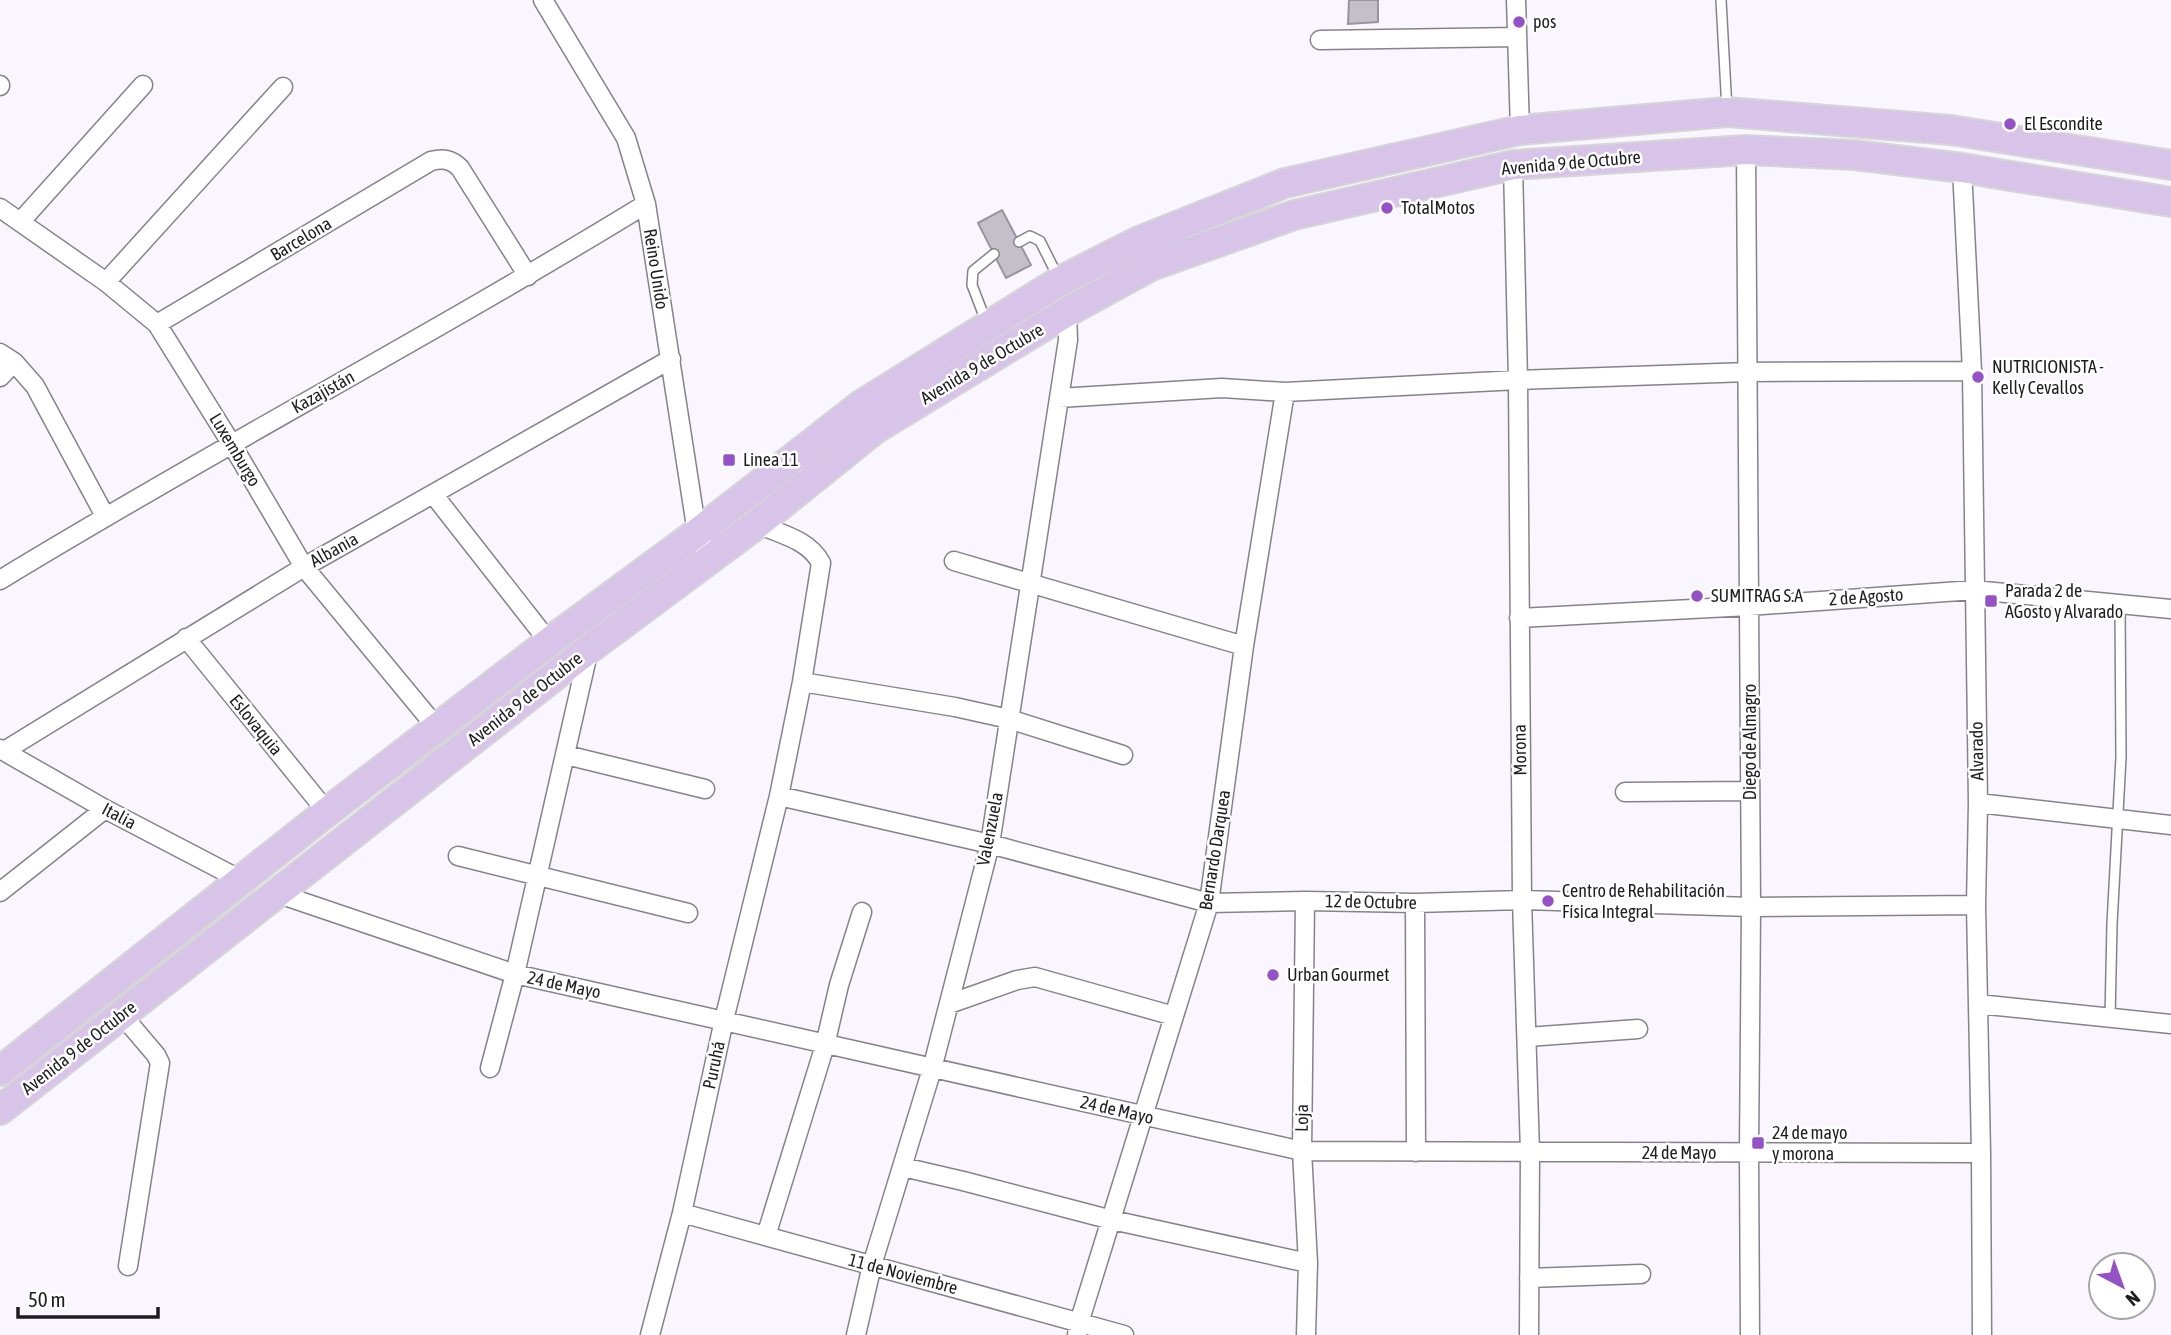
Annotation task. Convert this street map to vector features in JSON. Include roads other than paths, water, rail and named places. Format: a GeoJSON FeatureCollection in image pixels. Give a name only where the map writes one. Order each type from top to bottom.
{"type":"FeatureCollection","features":[{"type":"Feature","properties":{"kind":"main road","name":"Avenida 9 de Octubre"},"geometry":{"type":"LineString","coordinates":[[0,1071],[327,812],[861,405],[1060,281],[1139,241],[1285,183],[1520,130],[1727,111],[1951,130],[2171,165]]}},
{"type":"Feature","properties":{"kind":"main road","name":"Avenida 9 de Octubre"},"geometry":{"type":"LineString","coordinates":[[0,1110],[589,649],[757,524],[875,429],[1067,312],[1150,266],[1294,215],[1513,164],[1746,150],[1855,155],[1962,168],[2171,202]]}},
{"type":"Feature","properties":{"kind":"street","name":"Reino Unido"},"geometry":{"type":"LineString","coordinates":[[543,0],[626,138],[646,204],[696,533],[709,559]]}},
{"type":"Feature","properties":{"kind":"street"},"geometry":{"type":"LineString","coordinates":[[1516,0],[1520,130]]}},
{"type":"Feature","properties":{"kind":"street"},"geometry":{"type":"LineString","coordinates":[[1320,40],[1517,37]]}},
{"type":"Feature","properties":{"kind":"street"},"geometry":{"type":"LineString","coordinates":[[21,221],[144,85]]}},
{"type":"Feature","properties":{"kind":"street"},"geometry":{"type":"LineString","coordinates":[[106,282],[283,87]]}},
{"type":"Feature","properties":{"kind":"street","name":"Diego de Almagro"},"geometry":{"type":"LineString","coordinates":[[1746,150],[1751,907],[1750,1335]]}},
{"type":"Feature","properties":{"kind":"street","name":"Barcelona"},"geometry":{"type":"LineString","coordinates":[[157,324],[431,161],[447,160],[460,168],[528,276]]}},
{"type":"Feature","properties":{"kind":"street","name":"Morona"},"geometry":{"type":"LineString","coordinates":[[1513,164],[1518,380],[1522,900],[1530,1152],[1529,1335]]}},
{"type":"Feature","properties":{"kind":"street","name":"Alvarado"},"geometry":{"type":"LineString","coordinates":[[1962,168],[1972,371],[1982,1335]]}},
{"type":"Feature","properties":{"kind":"street","name":"Kazajistán"},"geometry":{"type":"LineString","coordinates":[[0,580],[231,443],[528,276],[646,204]]}},
{"type":"Feature","properties":{"kind":"street","name":"Luxemburgo"},"geometry":{"type":"LineString","coordinates":[[0,208],[106,282],[157,324],[304,567],[437,728]]}},
{"type":"Feature","properties":{"kind":"street","name":"Valenzuela"},"geometry":{"type":"LineString","coordinates":[[856,1335],[872,1265],[932,1069],[989,844],[1068,340],[1067,312]]}},
{"type":"Feature","properties":{"kind":"street"},"geometry":{"type":"LineString","coordinates":[[0,377],[7,358],[35,386],[105,516]]}},
{"type":"Feature","properties":{"kind":"street","name":"Albania"},"geometry":{"type":"LineString","coordinates":[[2,750],[304,567],[671,359]]}},
{"type":"Feature","properties":{"kind":"street"},"geometry":{"type":"LineString","coordinates":[[1059,398],[1222,388],[1285,392],[1748,372],[1972,371]]}},
{"type":"Feature","properties":{"kind":"street","name":"Bernardo Darquea"},"geometry":{"type":"LineString","coordinates":[[1078,1329],[1209,904],[1244,646],[1285,392]]}},
{"type":"Feature","properties":{"kind":"street"},"geometry":{"type":"LineString","coordinates":[[433,494],[549,642]]}},
{"type":"Feature","properties":{"kind":"street","name":"Puruhá"},"geometry":{"type":"LineString","coordinates":[[650,1335],[682,1213],[724,1020],[779,796],[802,682],[821,564],[815,552],[806,544],[757,524]]}},
{"type":"Feature","properties":{"kind":"street"},"geometry":{"type":"LineString","coordinates":[[954,561],[1244,646]]}},
{"type":"Feature","properties":{"kind":"street","name":"2 de Agosto"},"geometry":{"type":"LineString","coordinates":[[1519,618],[1749,606],[1974,590],[2171,609]]}},
{"type":"Feature","properties":{"kind":"street","name":"Eslovaquia"},"geometry":{"type":"LineString","coordinates":[[186,639],[327,812]]}},
{"type":"Feature","properties":{"kind":"street"},"geometry":{"type":"LineString","coordinates":[[490,1068],[515,974],[589,649]]}},
{"type":"Feature","properties":{"kind":"street"},"geometry":{"type":"LineString","coordinates":[[802,682],[955,707],[1009,719],[1123,755]]}},
{"type":"Feature","properties":{"kind":"street","name":"Italia"},"geometry":{"type":"LineString","coordinates":[[2,750],[105,809],[241,880]]}},
{"type":"Feature","properties":{"kind":"street"},"geometry":{"type":"LineString","coordinates":[[566,755],[705,789]]}},
{"type":"Feature","properties":{"kind":"street"},"geometry":{"type":"LineString","coordinates":[[1625,792],[1750,791]]}},
{"type":"Feature","properties":{"kind":"street","name":"12 de Octubre"},"geometry":{"type":"LineString","coordinates":[[779,796],[989,844],[1209,904],[1522,900],[1751,907],[1976,905]]}},
{"type":"Feature","properties":{"kind":"street"},"geometry":{"type":"LineString","coordinates":[[1978,803],[2171,825]]}},
{"type":"Feature","properties":{"kind":"street"},"geometry":{"type":"LineString","coordinates":[[0,892],[105,809]]}},
{"type":"Feature","properties":{"kind":"street"},"geometry":{"type":"LineString","coordinates":[[458,856],[688,913]]}},
{"type":"Feature","properties":{"kind":"street","name":"24 de Mayo"},"geometry":{"type":"LineString","coordinates":[[276,893],[515,974],[1302,1151],[1982,1153]]}},
{"type":"Feature","properties":{"kind":"street","name":"Loja"},"geometry":{"type":"LineString","coordinates":[[1305,901],[1302,1151],[1308,1262],[1306,1335]]}},
{"type":"Feature","properties":{"kind":"street"},"geometry":{"type":"LineString","coordinates":[[1415,903],[1416,1152]]}},
{"type":"Feature","properties":{"kind":"street"},"geometry":{"type":"LineString","coordinates":[[766,1236],[825,1045],[839,985],[862,912]]}},
{"type":"Feature","properties":{"kind":"street"},"geometry":{"type":"LineString","coordinates":[[949,1004],[1017,980],[1035,977],[1174,1016]]}},
{"type":"Feature","properties":{"kind":"street"},"geometry":{"type":"LineString","coordinates":[[1978,1004],[2171,1024]]}},
{"type":"Feature","properties":{"kind":"street"},"geometry":{"type":"LineString","coordinates":[[122,1015],[160,1063],[128,1266]]}},
{"type":"Feature","properties":{"kind":"street"},"geometry":{"type":"LineString","coordinates":[[1527,1037],[1638,1029]]}},
{"type":"Feature","properties":{"kind":"street"},"geometry":{"type":"LineString","coordinates":[[903,1167],[1112,1220],[1308,1262]]}},
{"type":"Feature","properties":{"kind":"street","name":"11 de Noviembre"},"geometry":{"type":"LineString","coordinates":[[682,1213],[872,1265],[1078,1329],[1124,1335]]}},
{"type":"Feature","properties":{"kind":"street"},"geometry":{"type":"LineString","coordinates":[[1529,1278],[1641,1274]]}},
{"type":"Feature","properties":{"kind":"lane"},"geometry":{"type":"LineString","coordinates":[[1721,0],[1727,111]]}},
{"type":"Feature","properties":{"kind":"lane"},"geometry":{"type":"LineString","coordinates":[[1018,242],[1030,236],[1040,241],[1060,281]]}},
{"type":"Feature","properties":{"kind":"lane"},"geometry":{"type":"LineString","coordinates":[[988,325],[972,285],[973,271],[994,254]]}},
{"type":"Feature","properties":{"kind":"lane"},"geometry":{"type":"LineString","coordinates":[[2110,1019],[2121,757],[2120,604]]}},
{"type":"Feature","properties":{"kind":"place","name":"pos"},"geometry":{"type":"Point","coordinates":[1519,22]}},
{"type":"Feature","properties":{"kind":"place","name":"El Escondite"},"geometry":{"type":"Point","coordinates":[2010,124]}},
{"type":"Feature","properties":{"kind":"place","name":"TotalMotos"},"geometry":{"type":"Point","coordinates":[1387,208]}},
{"type":"Feature","properties":{"kind":"place","name":"NUTRICIONISTA - Kelly Cevallos"},"geometry":{"type":"Point","coordinates":[1978,377]}},
{"type":"Feature","properties":{"kind":"place","name":"Linea 11"},"geometry":{"type":"Point","coordinates":[729,460]}},
{"type":"Feature","properties":{"kind":"place","name":"SUMITRAG S.A"},"geometry":{"type":"Point","coordinates":[1697,596]}},
{"type":"Feature","properties":{"kind":"place","name":"Parada 2 de AGosto y Alvarado"},"geometry":{"type":"Point","coordinates":[1991,601]}},
{"type":"Feature","properties":{"kind":"place","name":"Centro de Rehabilitación Física Integral"},"geometry":{"type":"Point","coordinates":[1548,901]}},
{"type":"Feature","properties":{"kind":"place","name":"Urban Gourmet"},"geometry":{"type":"Point","coordinates":[1273,975]}},
{"type":"Feature","properties":{"kind":"place","name":"24 de mayo y morona"},"geometry":{"type":"Point","coordinates":[1758,1143]}}]}
